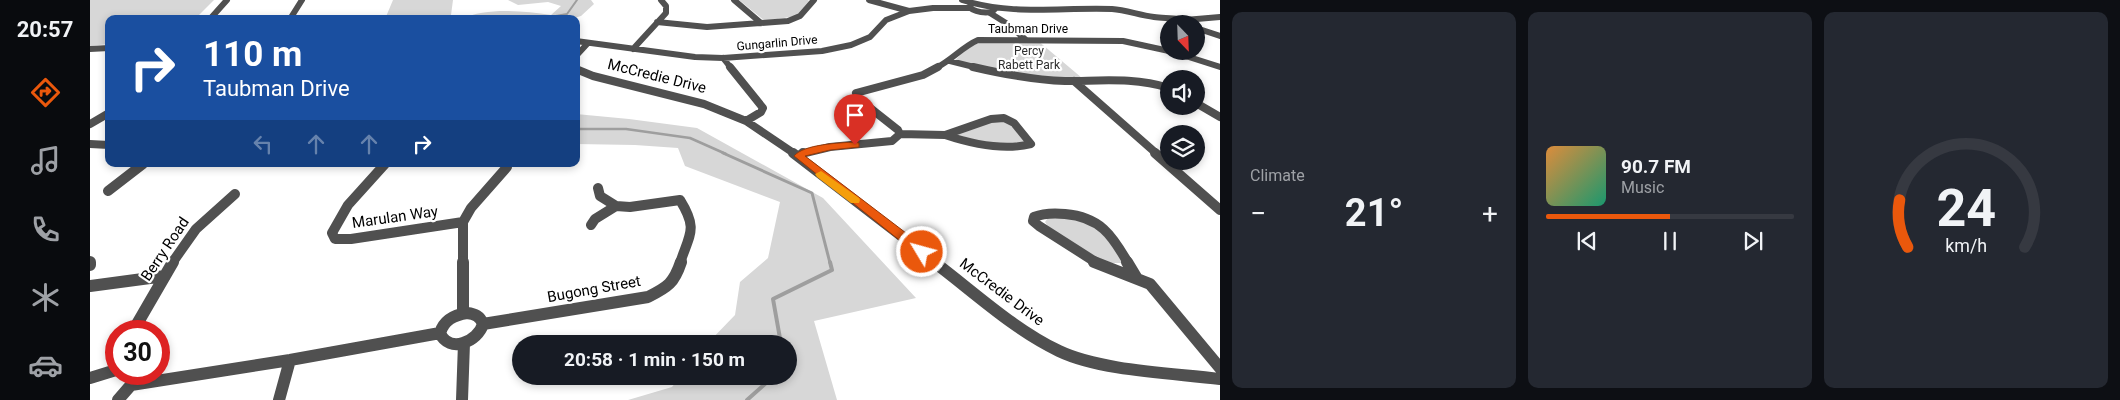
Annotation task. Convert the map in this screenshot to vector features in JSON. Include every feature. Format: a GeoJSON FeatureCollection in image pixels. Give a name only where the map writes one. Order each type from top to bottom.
{"type":"FeatureCollection","features":[{"type":"Feature","properties":{"kind":"street"},"geometry":{"type":"LineString","coordinates":[[214,15],[228,0]]}},
{"type":"Feature","properties":{"kind":"street"},"geometry":{"type":"LineString","coordinates":[[293,15],[302,0]]}},
{"type":"Feature","properties":{"kind":"street"},"geometry":{"type":"LineString","coordinates":[[633,49],[658,22],[667,9],[660,0]]}},
{"type":"Feature","properties":{"kind":"street"},"geometry":{"type":"LineString","coordinates":[[734,0],[761,23]]}},
{"type":"Feature","properties":{"kind":"street"},"geometry":{"type":"LineString","coordinates":[[658,22],[707,27],[797,18],[814,0]]}},
{"type":"Feature","properties":{"kind":"street"},"geometry":{"type":"LineString","coordinates":[[868,0],[909,11]]}},
{"type":"Feature","properties":{"kind":"street"},"geometry":{"type":"LineString","coordinates":[[962,0],[978,12],[992,10],[1111,9],[1160,17]]}},
{"type":"Feature","properties":{"kind":"street","name":"Gungarlin Drive"},"geometry":{"type":"LineString","coordinates":[[580,42],[695,57],[723,58],[816,52],[843,47],[865,40],[886,20],[909,11],[972,6]]}},
{"type":"Feature","properties":{"kind":"street"},"geometry":{"type":"LineString","coordinates":[[992,10],[1024,39]]}},
{"type":"Feature","properties":{"kind":"street"},"geometry":{"type":"LineString","coordinates":[[1205,19],[1220,17]]}},
{"type":"Feature","properties":{"kind":"street"},"geometry":{"type":"LineString","coordinates":[[1205,31],[1220,36]]}},
{"type":"Feature","properties":{"kind":"street","name":"Taubman Drive"},"geometry":{"type":"LineString","coordinates":[[900,134],[893,125],[860,100],[856,93],[916,77],[950,61],[965,46],[978,40],[1123,41],[1160,49]]}},
{"type":"Feature","properties":{"kind":"street"},"geometry":{"type":"LineString","coordinates":[[580,52],[588,43]]}},
{"type":"Feature","properties":{"kind":"street"},"geometry":{"type":"LineString","coordinates":[[90,49],[105,48]]}},
{"type":"Feature","properties":{"kind":"street"},"geometry":{"type":"LineString","coordinates":[[723,58],[763,108],[761,112],[746,121]]}},
{"type":"Feature","properties":{"kind":"street","name":"Taubman Drive"},"geometry":{"type":"LineString","coordinates":[[1198,60],[1220,67]]}},
{"type":"Feature","properties":{"kind":"street"},"geometry":{"type":"LineString","coordinates":[[950,61],[996,73],[1027,78],[1074,81],[1123,80],[1160,86]]}},
{"type":"Feature","properties":{"kind":"street","name":"McCredie Drive"},"geometry":{"type":"LineString","coordinates":[[580,71],[593,76],[704,104],[746,121],[799,156],[1022,329],[1051,347],[1077,359],[1097,364],[1220,379]]}},
{"type":"Feature","properties":{"kind":"street"},"geometry":{"type":"LineString","coordinates":[[1074,81],[1220,210]]}},
{"type":"Feature","properties":{"kind":"street"},"geometry":{"type":"LineString","coordinates":[[1205,108],[1220,117]]}},
{"type":"Feature","properties":{"kind":"street"},"geometry":{"type":"LineString","coordinates":[[90,124],[105,115]]}},
{"type":"Feature","properties":{"kind":"street"},"geometry":{"type":"LineString","coordinates":[[799,156],[830,147],[884,143],[892,141],[900,134],[945,135],[974,145],[1023,146],[1031,144],[1014,123],[1004,118],[991,119],[945,135]]}},
{"type":"Feature","properties":{"kind":"street"},"geometry":{"type":"LineString","coordinates":[[90,144],[105,145]]}},
{"type":"Feature","properties":{"kind":"street"},"geometry":{"type":"LineString","coordinates":[[108,191],[139,167]]}},
{"type":"Feature","properties":{"kind":"street","name":"Marulan Way"},"geometry":{"type":"LineString","coordinates":[[382,167],[348,206],[332,233],[336,239],[351,239],[463,222]]}},
{"type":"Feature","properties":{"kind":"street"},"geometry":{"type":"LineString","coordinates":[[462,313],[463,222],[471,208],[506,167]]}},
{"type":"Feature","properties":{"kind":"street"},"geometry":{"type":"LineString","coordinates":[[591,225],[596,219],[616,206],[600,196],[598,188]]}},
{"type":"Feature","properties":{"kind":"street","name":"Berry Road"},"geometry":{"type":"LineString","coordinates":[[139,320],[164,276],[198,228],[208,216],[234,194]]}},
{"type":"Feature","properties":{"kind":"street","name":"Bugong Street"},"geometry":{"type":"LineString","coordinates":[[483,324],[648,297],[664,289],[675,279],[692,226],[690,216],[680,200],[630,207],[616,206]]}},
{"type":"Feature","properties":{"kind":"street"},"geometry":{"type":"LineString","coordinates":[[1136,277],[1121,250],[1096,221],[1083,215],[1074,214],[1041,214],[1034,217],[1033,220],[1039,226],[1095,262],[1150,284],[1220,368]]}},
{"type":"Feature","properties":{"kind":"street"},"geometry":{"type":"LineString","coordinates":[[90,286],[164,276]]}},
{"type":"Feature","properties":{"kind":"street"},"geometry":{"type":"LineString","coordinates":[[462,313],[475,314],[481,318],[483,324],[479,335],[464,343],[447,342],[440,333],[442,325],[450,318],[462,313]]}},
{"type":"Feature","properties":{"kind":"street"},"geometry":{"type":"LineString","coordinates":[[170,374],[290,360],[440,333]]}},
{"type":"Feature","properties":{"kind":"street"},"geometry":{"type":"LineString","coordinates":[[462,400],[464,343]]}},
{"type":"Feature","properties":{"kind":"street"},"geometry":{"type":"LineString","coordinates":[[279,400],[290,360]]}},
{"type":"Feature","properties":{"kind":"street"},"geometry":{"type":"LineString","coordinates":[[90,378],[105,371]]}},
{"type":"Feature","properties":{"kind":"street"},"geometry":{"type":"LineString","coordinates":[[118,400],[127,385]]}},
{"type":"Feature","properties":{"kind":"green space"},"geometry":{"type":"Polygon","coordinates":[[[90,0],[214,0],[199,15],[105,15],[105,44],[90,46],[90,0]]]}},
{"type":"Feature","properties":{"kind":"green space"},"geometry":{"type":"Polygon","coordinates":[[[393,0],[453,0],[451,15],[387,15],[393,0]]]}},
{"type":"Feature","properties":{"kind":"green space"},"geometry":{"type":"Polygon","coordinates":[[[508,0],[591,0],[594,4],[580,16],[551,15],[561,6],[548,2],[518,5],[508,0]]]}},
{"type":"Feature","properties":{"kind":"green space"},"geometry":{"type":"Polygon","coordinates":[[[739,0],[809,1],[796,16],[765,21],[739,0]]]}},
{"type":"Feature","properties":{"kind":"green space"},"geometry":{"type":"Polygon","coordinates":[[[494,11],[517,11],[551,15],[471,15],[494,11]]]}},
{"type":"Feature","properties":{"kind":"green space","name":"Percy Rabett Park"},"geometry":{"type":"Polygon","coordinates":[[[1037,40],[1082,78],[1050,79],[954,61],[968,48],[981,42],[1037,40]]]}},
{"type":"Feature","properties":{"kind":"green space"},"geometry":{"type":"Polygon","coordinates":[[[580,114],[697,128],[823,198],[916,298],[814,321],[837,400],[628,400],[674,385],[797,385],[797,335],[716,335],[735,315],[740,282],[768,258],[780,202],[685,166],[678,148],[580,144],[580,114]]]}},
{"type":"Feature","properties":{"kind":"green space"},"geometry":{"type":"Polygon","coordinates":[[[994,120],[1008,122],[1027,142],[1023,144],[971,143],[951,136],[994,120]]]}},
{"type":"Feature","properties":{"kind":"green space"},"geometry":{"type":"Polygon","coordinates":[[[1056,217],[1091,221],[1121,256],[1122,263],[1109,263],[1101,260],[1049,228],[1045,222],[1048,218],[1056,217]]]}},
{"type":"Feature","properties":{"kind":"waterway"},"geometry":{"type":"LineString","coordinates":[[561,15],[567,14],[577,0]]}},
{"type":"Feature","properties":{"kind":"waterway"},"geometry":{"type":"LineString","coordinates":[[580,129],[626,129],[690,138],[726,154]]}},
{"type":"Feature","properties":{"kind":"waterway"},"geometry":{"type":"LineString","coordinates":[[723,153],[812,193],[830,263]]}},
{"type":"Feature","properties":{"kind":"waterway"},"geometry":{"type":"LineString","coordinates":[[779,335],[773,299],[832,270],[830,262]]}},
{"type":"Feature","properties":{"kind":"waterway"},"geometry":{"type":"LineString","coordinates":[[747,400],[764,385]]}},
{"type":"Feature","properties":{"kind":"slow traffic"},"geometry":{"type":"LineString","coordinates":[[821,174],[855,200]]}},
{"type":"Feature","properties":{"kind":"route"},"geometry":{"type":"LineString","coordinates":[[855,145],[830,147],[799,156],[922,252]]}}]}
